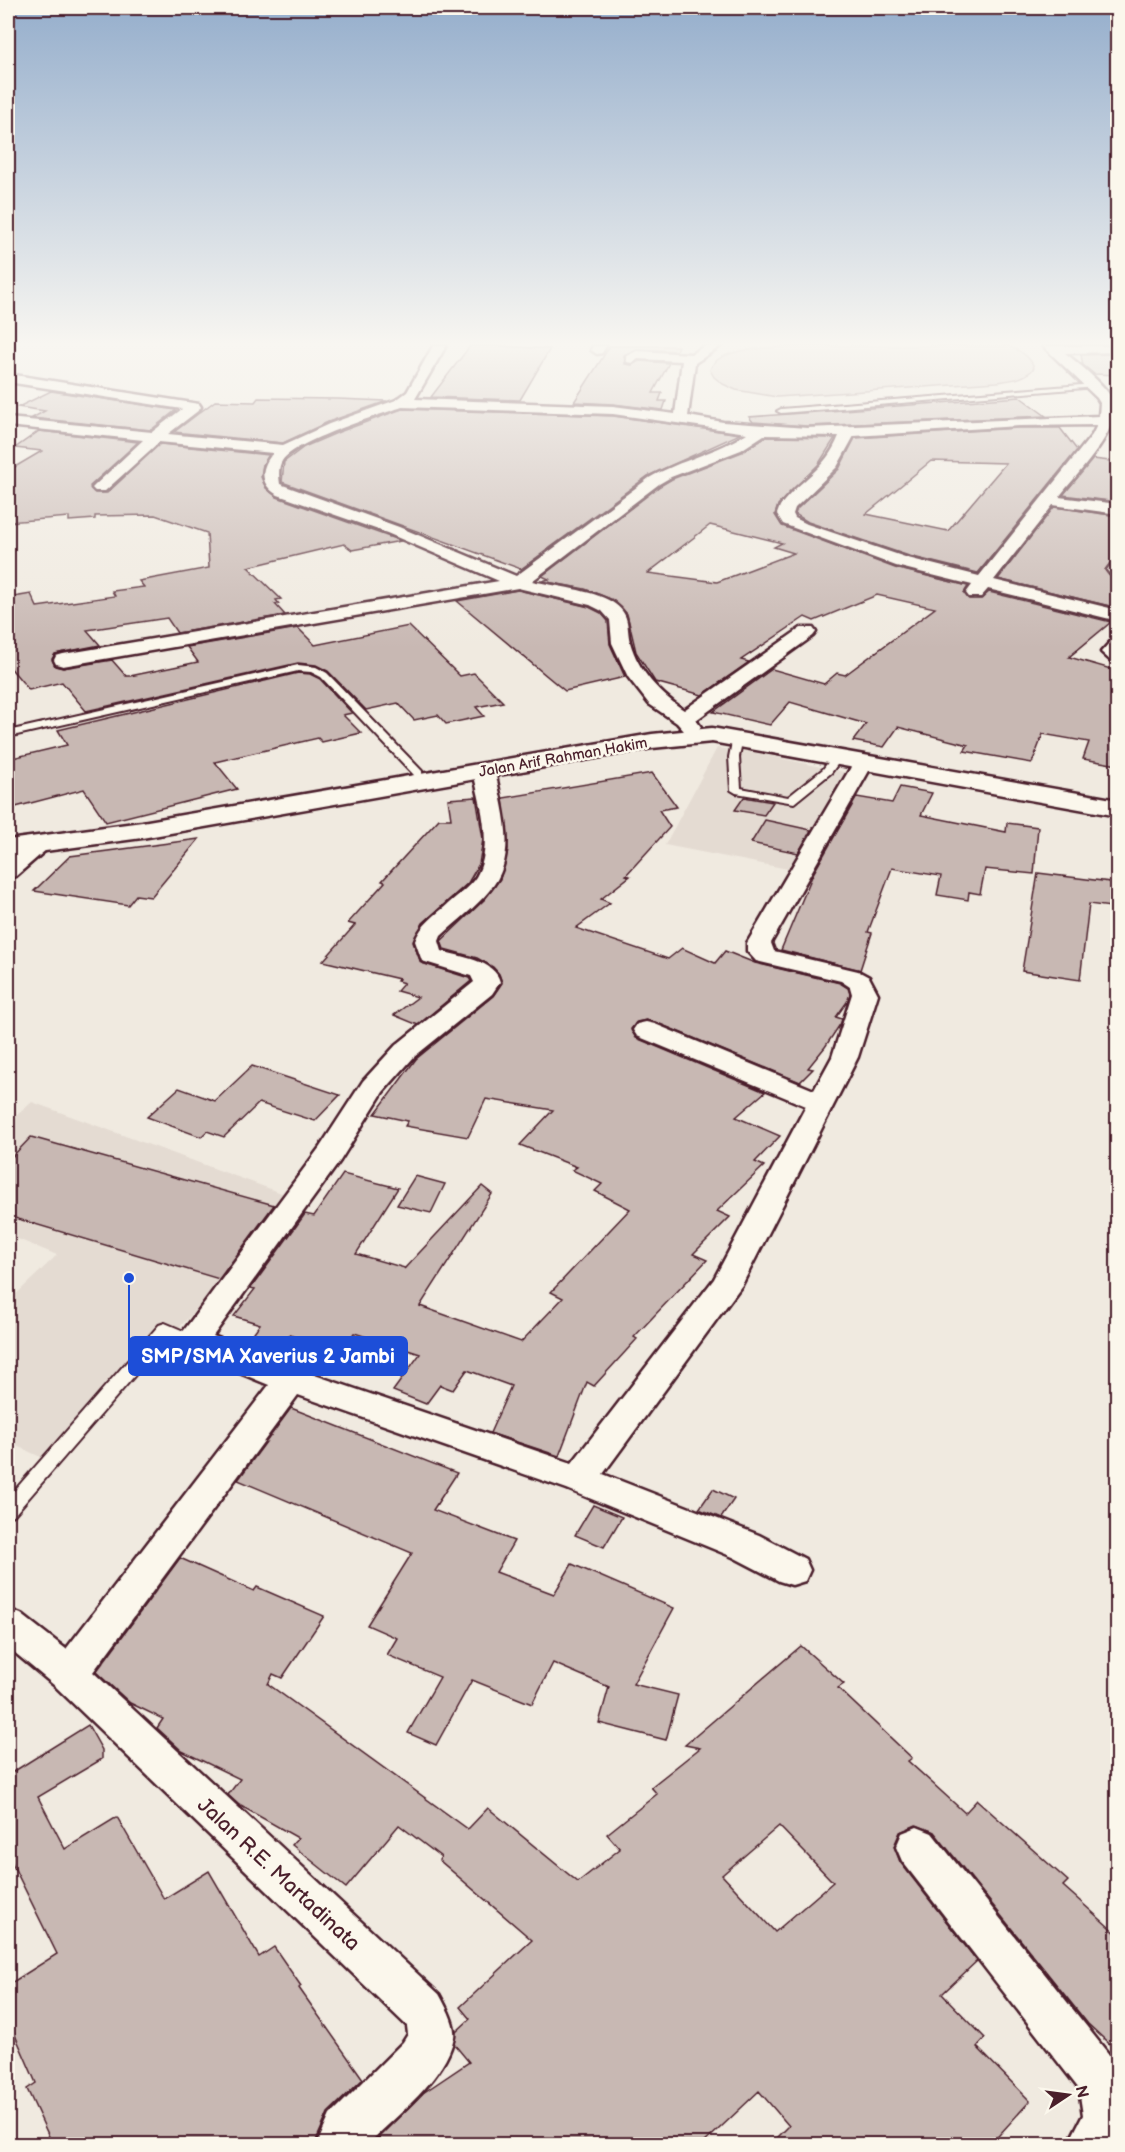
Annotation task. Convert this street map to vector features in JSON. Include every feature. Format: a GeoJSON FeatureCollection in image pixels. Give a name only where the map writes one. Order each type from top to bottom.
{"type":"FeatureCollection","features":[{"type":"Feature","properties":{"kind":"main road","name":"Jalan Arif Rahman Hakim"},"geometry":{"type":"LineString","coordinates":[[8,848],[142,830],[688,723],[713,726],[848,757],[1118,808]]}},
{"type":"Feature","properties":{"kind":"main road","name":"Jalan Arif Rahman Hakim"},"geometry":{"type":"LineString","coordinates":[[8,838],[140,821],[421,777],[484,771],[696,735],[740,734]]}},
{"type":"Feature","properties":{"kind":"main road","name":"Jalan Arif Rahman Hakim"},"geometry":{"type":"LineString","coordinates":[[848,757],[1118,799]]}},
{"type":"Feature","properties":{"kind":"street"},"geometry":{"type":"LineString","coordinates":[[100,488],[144,446]]}},
{"type":"Feature","properties":{"kind":"street"},"geometry":{"type":"LineString","coordinates":[[253,446],[286,450]]}},
{"type":"Feature","properties":{"kind":"street"},"geometry":{"type":"LineString","coordinates":[[292,446],[276,458],[270,474],[273,486],[284,492],[393,531],[518,583],[596,601],[615,612],[619,619],[621,643],[638,677],[656,700],[688,723],[807,632]]}},
{"type":"Feature","properties":{"kind":"street"},"geometry":{"type":"LineString","coordinates":[[63,660],[518,583],[614,509],[666,474],[737,446]]}},
{"type":"Feature","properties":{"kind":"street"},"geometry":{"type":"LineString","coordinates":[[842,446],[824,475],[788,506],[785,514],[789,521],[830,538],[980,588],[1118,616]]}},
{"type":"Feature","properties":{"kind":"street"},"geometry":{"type":"LineString","coordinates":[[980,588],[1091,446]]}},
{"type":"Feature","properties":{"kind":"street"},"geometry":{"type":"LineString","coordinates":[[1049,500],[1118,509]]}},
{"type":"Feature","properties":{"kind":"street"},"geometry":{"type":"LineString","coordinates":[[1118,645],[1110,652],[1118,657]]}},
{"type":"Feature","properties":{"kind":"street"},"geometry":{"type":"LineString","coordinates":[[579,1479],[726,1285],[845,1057],[865,994],[863,986],[849,976],[765,956],[759,951],[759,943],[848,757]]}},
{"type":"Feature","properties":{"kind":"street"},"geometry":{"type":"LineString","coordinates":[[484,771],[495,833],[495,855],[485,881],[430,933],[427,941],[431,956],[480,971],[486,977],[483,989],[405,1051],[373,1087],[330,1154],[192,1341],[291,1380],[579,1479],[746,1546],[792,1570]]}},
{"type":"Feature","properties":{"kind":"street"},"geometry":{"type":"LineString","coordinates":[[8,871],[39,844]]}},
{"type":"Feature","properties":{"kind":"street"},"geometry":{"type":"LineString","coordinates":[[646,1030],[820,1102]]}},
{"type":"Feature","properties":{"kind":"street"},"geometry":{"type":"LineString","coordinates":[[69,1674],[291,1380]]}},
{"type":"Feature","properties":{"kind":"street","name":"Jalan R.E. Martadinata"},"geometry":{"type":"LineString","coordinates":[[8,1625],[69,1674],[423,2010],[429,2022],[431,2036],[423,2054],[347,2132],[341,2145]]}},
{"type":"Feature","properties":{"kind":"street"},"geometry":{"type":"LineString","coordinates":[[917,1847],[1095,2073],[1104,2094],[1107,2120],[1092,2145]]}},
{"type":"Feature","properties":{"kind":"lane"},"geometry":{"type":"LineString","coordinates":[[8,734],[298,668],[313,669],[324,675],[421,777]]}},
{"type":"Feature","properties":{"kind":"lane"},"geometry":{"type":"LineString","coordinates":[[740,734],[734,757],[735,790],[746,793],[790,801],[848,757]]}},
{"type":"Feature","properties":{"kind":"lane"},"geometry":{"type":"LineString","coordinates":[[8,1509],[165,1329],[192,1341]]}},
{"type":"Feature","properties":{"kind":"shaded area"},"geometry":{"type":"Polygon","coordinates":[[[717,748],[757,753],[848,773],[798,871],[665,845],[717,748]]]}},
{"type":"Feature","properties":{"kind":"shaded area"},"geometry":{"type":"Polygon","coordinates":[[[32,1102],[298,1199],[54,1463],[8,1442],[8,1302],[57,1255],[8,1235],[8,1123],[32,1102]]]}},
{"type":"Feature","properties":{"kind":"building"},"geometry":{"type":"Polygon","coordinates":[[[133,446],[90,486],[95,493],[107,493],[157,446],[184,446],[269,455],[263,464],[261,477],[266,488],[277,497],[401,541],[352,550],[344,544],[248,567],[281,599],[276,600],[279,604],[275,604],[285,615],[177,633],[167,618],[87,630],[100,645],[55,654],[52,659],[55,666],[63,668],[112,660],[126,676],[130,676],[198,662],[187,647],[298,628],[315,645],[409,626],[460,676],[474,673],[503,702],[476,707],[484,716],[446,724],[438,715],[414,720],[398,703],[366,710],[328,671],[316,665],[298,663],[86,711],[62,682],[29,690],[8,665],[8,598],[31,594],[37,607],[115,596],[112,591],[144,587],[139,581],[209,568],[207,533],[155,515],[95,516],[95,519],[69,521],[69,517],[8,522],[8,471],[42,451],[15,448],[133,446]]]}},
{"type":"Feature","properties":{"kind":"building"},"geometry":{"type":"Polygon","coordinates":[[[713,446],[648,476],[521,569],[282,482],[284,462],[304,447],[713,446]]]}},
{"type":"Feature","properties":{"kind":"building"},"geometry":{"type":"Polygon","coordinates":[[[751,446],[830,446],[818,465],[778,505],[775,515],[782,526],[895,568],[968,586],[964,593],[969,599],[981,599],[989,592],[1111,622],[1069,657],[1118,671],[1118,765],[1083,759],[1089,742],[1043,734],[1032,763],[964,751],[968,745],[898,727],[884,747],[853,741],[866,724],[790,702],[770,725],[713,712],[772,669],[824,684],[837,673],[845,675],[935,608],[877,595],[814,621],[805,617],[741,660],[749,662],[702,695],[655,682],[636,652],[627,614],[613,600],[585,589],[542,581],[549,579],[542,576],[672,479],[742,452],[751,446]],[[710,525],[648,573],[717,582],[794,553],[774,547],[782,543],[710,525]]]}},
{"type":"Feature","properties":{"kind":"building"},"geometry":{"type":"Polygon","coordinates":[[[851,446],[1074,446],[1077,450],[978,573],[909,556],[808,522],[795,514],[797,509],[839,469],[851,446]],[[931,461],[866,514],[948,531],[1006,463],[931,461]]]}},
{"type":"Feature","properties":{"kind":"building"},"geometry":{"type":"Polygon","coordinates":[[[1093,459],[1118,462],[1118,502],[1063,495],[1093,459]]]}},
{"type":"Feature","properties":{"kind":"building"},"geometry":{"type":"Polygon","coordinates":[[[1054,507],[1118,516],[1118,561],[1110,563],[1105,570],[1110,576],[1118,577],[1118,608],[998,579],[1054,507]]]}},
{"type":"Feature","properties":{"kind":"building"},"geometry":{"type":"Polygon","coordinates":[[[518,590],[589,607],[601,613],[608,621],[610,644],[625,677],[565,691],[457,601],[518,590]]]}},
{"type":"Feature","properties":{"kind":"building"},"geometry":{"type":"Polygon","coordinates":[[[298,673],[310,674],[320,679],[352,713],[343,715],[361,733],[322,742],[318,738],[215,762],[237,789],[106,822],[84,789],[8,809],[8,759],[67,745],[58,730],[298,673]]]}},
{"type":"Feature","properties":{"kind":"building"},"geometry":{"type":"Polygon","coordinates":[[[652,773],[677,807],[659,810],[670,827],[626,875],[630,876],[601,899],[610,903],[576,928],[668,959],[682,948],[715,963],[725,951],[755,963],[840,983],[848,988],[850,994],[836,1017],[842,1019],[841,1023],[808,1068],[813,1069],[800,1082],[655,1022],[646,1020],[637,1022],[631,1029],[636,1038],[765,1092],[736,1117],[780,1136],[755,1162],[764,1166],[717,1211],[730,1217],[693,1254],[707,1260],[634,1337],[637,1339],[594,1386],[587,1382],[559,1456],[490,1433],[511,1386],[467,1370],[453,1390],[440,1385],[426,1404],[393,1391],[420,1354],[354,1333],[341,1352],[290,1335],[274,1357],[244,1346],[260,1324],[234,1316],[255,1289],[251,1288],[305,1214],[314,1216],[343,1174],[398,1188],[356,1254],[405,1268],[482,1186],[492,1194],[420,1306],[521,1342],[563,1298],[551,1292],[630,1209],[595,1191],[602,1184],[572,1170],[577,1167],[520,1145],[553,1110],[486,1099],[468,1137],[405,1126],[408,1121],[375,1114],[416,1059],[493,996],[502,983],[493,967],[477,958],[444,949],[441,941],[485,899],[500,879],[508,849],[503,798],[652,773]]]}},
{"type":"Feature","properties":{"kind":"building"},"geometry":{"type":"Polygon","coordinates":[[[900,787],[932,793],[921,815],[1006,832],[1007,823],[1038,827],[1034,874],[985,869],[980,894],[969,892],[968,900],[937,895],[941,876],[892,868],[868,932],[872,933],[860,970],[781,950],[813,874],[857,797],[892,803],[900,787]]]}},
{"type":"Feature","properties":{"kind":"building"},"geometry":{"type":"Polygon","coordinates":[[[476,797],[483,839],[479,864],[468,883],[423,923],[413,942],[421,963],[469,978],[471,981],[418,1025],[394,1015],[418,997],[397,991],[404,983],[397,981],[399,979],[323,961],[355,925],[348,923],[385,882],[382,881],[439,819],[451,819],[448,799],[476,797]]]}},
{"type":"Feature","properties":{"kind":"building"},"geometry":{"type":"Polygon","coordinates":[[[744,797],[773,802],[764,815],[735,810],[744,797]]]}},
{"type":"Feature","properties":{"kind":"building"},"geometry":{"type":"Polygon","coordinates":[[[765,820],[811,830],[798,853],[751,843],[765,820]]]}},
{"type":"Feature","properties":{"kind":"building"},"geometry":{"type":"Polygon","coordinates":[[[199,839],[151,897],[136,895],[128,905],[34,891],[70,856],[199,839]]]}},
{"type":"Feature","properties":{"kind":"building"},"geometry":{"type":"Polygon","coordinates":[[[1038,873],[1118,883],[1118,908],[1089,904],[1080,980],[1022,971],[1038,873]]]}},
{"type":"Feature","properties":{"kind":"building"},"geometry":{"type":"Polygon","coordinates":[[[252,1066],[340,1095],[315,1121],[259,1103],[224,1137],[207,1131],[201,1137],[147,1117],[179,1088],[215,1101],[252,1066]]]}},
{"type":"Feature","properties":{"kind":"building"},"geometry":{"type":"Polygon","coordinates":[[[31,1137],[274,1205],[219,1279],[8,1216],[8,1161],[31,1137]]]}},
{"type":"Feature","properties":{"kind":"building"},"geometry":{"type":"Polygon","coordinates":[[[415,1176],[445,1184],[431,1213],[397,1205],[415,1176]]]}},
{"type":"Feature","properties":{"kind":"building"},"geometry":{"type":"Polygon","coordinates":[[[291,1408],[457,1473],[433,1510],[514,1541],[496,1572],[554,1594],[572,1564],[674,1608],[633,1684],[678,1695],[666,1740],[599,1723],[609,1687],[553,1663],[532,1704],[472,1680],[436,1745],[408,1733],[440,1677],[387,1655],[397,1638],[367,1625],[412,1553],[238,1480],[291,1408]]]}},
{"type":"Feature","properties":{"kind":"building"},"geometry":{"type":"Polygon","coordinates":[[[713,1489],[734,1499],[721,1518],[699,1509],[713,1489]]]}},
{"type":"Feature","properties":{"kind":"building"},"geometry":{"type":"Polygon","coordinates":[[[593,1505],[622,1517],[604,1547],[575,1535],[593,1505]]]}},
{"type":"Feature","properties":{"kind":"building"},"geometry":{"type":"Polygon","coordinates":[[[180,1558],[254,1591],[257,1587],[324,1616],[282,1678],[273,1674],[268,1684],[468,1829],[488,1808],[578,1882],[620,1849],[607,1834],[657,1794],[651,1787],[700,1748],[685,1745],[801,1646],[844,1684],[838,1688],[912,1758],[908,1761],[965,1813],[977,1800],[1068,1881],[1063,1886],[1118,1935],[1118,2052],[1088,2024],[934,1832],[916,1825],[900,1832],[894,1846],[900,1862],[977,1961],[942,1994],[985,2038],[977,2047],[1030,2101],[990,2145],[770,2145],[789,2126],[759,2091],[702,2145],[373,2145],[423,2093],[469,2062],[454,2044],[456,2032],[470,2019],[460,2007],[532,1940],[439,1860],[441,1857],[399,1825],[346,1888],[292,1845],[298,1838],[239,1805],[228,1795],[240,1779],[182,1751],[157,1728],[163,1719],[130,1703],[96,1672],[180,1558]],[[779,1826],[722,1875],[775,1932],[833,1882],[779,1826]]]}},
{"type":"Feature","properties":{"kind":"building"},"geometry":{"type":"Polygon","coordinates":[[[88,1725],[102,1750],[102,1759],[38,1797],[65,1849],[117,1817],[164,1899],[209,1871],[259,1957],[274,1947],[301,1986],[299,1988],[363,2079],[328,2113],[314,2145],[53,2145],[27,2089],[36,2083],[8,2019],[8,1985],[57,1954],[8,1855],[8,1775],[88,1725]]]}},
{"type":"Feature","properties":{"kind":"place","name":"SMP/SMA Xaverius 2 Jambi"},"geometry":{"type":"Point","coordinates":[129,1278]}}]}
